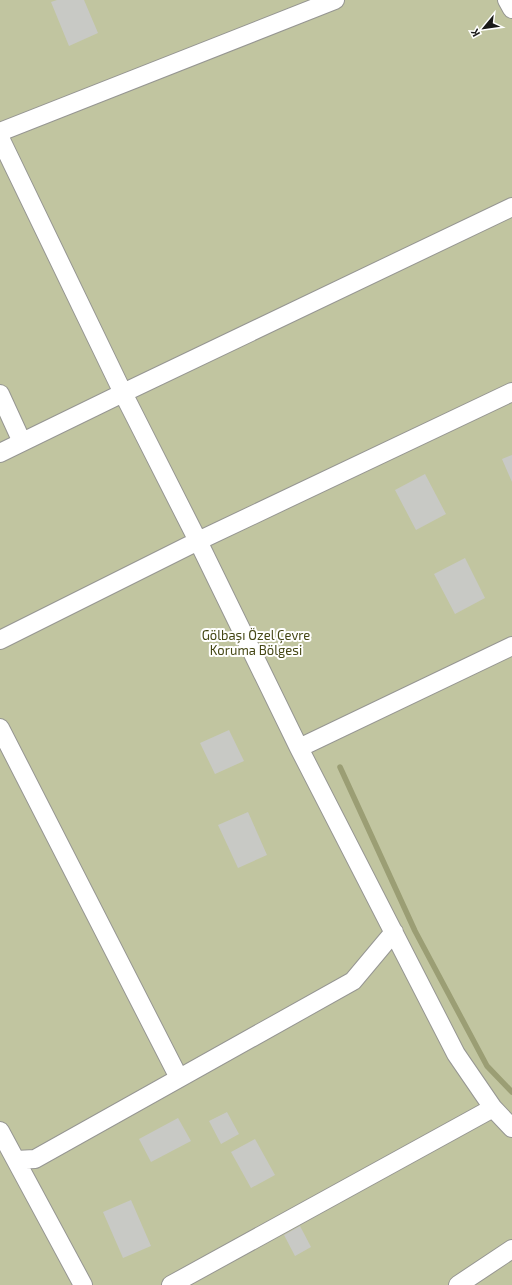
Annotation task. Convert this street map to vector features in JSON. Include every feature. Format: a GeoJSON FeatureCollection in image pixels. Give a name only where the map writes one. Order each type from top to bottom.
{"type":"FeatureCollection","features":[{"type":"Feature","properties":{"kind":"street"},"geometry":{"type":"LineString","coordinates":[[0,132],[335,0]]}},
{"type":"Feature","properties":{"kind":"street"},"geometry":{"type":"LineString","coordinates":[[507,0],[512,9]]}},
{"type":"Feature","properties":{"kind":"street"},"geometry":{"type":"LineString","coordinates":[[0,138],[123,393],[198,541],[299,748],[456,1054],[493,1108],[512,1128]]}},
{"type":"Feature","properties":{"kind":"street"},"geometry":{"type":"LineString","coordinates":[[0,453],[512,207]]}},
{"type":"Feature","properties":{"kind":"street"},"geometry":{"type":"LineString","coordinates":[[0,640],[198,541],[512,392]]}},
{"type":"Feature","properties":{"kind":"street"},"geometry":{"type":"LineString","coordinates":[[0,394],[22,442]]}},
{"type":"Feature","properties":{"kind":"street"},"geometry":{"type":"LineString","coordinates":[[299,748],[512,646]]}},
{"type":"Feature","properties":{"kind":"street"},"geometry":{"type":"LineString","coordinates":[[0,728],[179,1078]]}},
{"type":"Feature","properties":{"kind":"street"},"geometry":{"type":"LineString","coordinates":[[16,1160],[35,1159],[353,981],[394,932]]}},
{"type":"Feature","properties":{"kind":"street"},"geometry":{"type":"LineString","coordinates":[[171,1285],[493,1108]]}},
{"type":"Feature","properties":{"kind":"street"},"geometry":{"type":"LineString","coordinates":[[0,1131],[84,1285]]}},
{"type":"Feature","properties":{"kind":"street"},"geometry":{"type":"LineString","coordinates":[[458,1285],[512,1249]]}},
{"type":"Feature","properties":{"kind":"green space","name":"Gölbaşı Özel Çevre Koruma Bölgesi"},"geometry":{"type":"Polygon","coordinates":[[[0,0],[512,0],[512,1285],[0,1285],[0,0]]]}},
{"type":"Feature","properties":{"kind":"building"},"geometry":{"type":"Polygon","coordinates":[[[57,0],[84,0],[98,33],[69,46],[51,2],[57,0]]]}},
{"type":"Feature","properties":{"kind":"building"},"geometry":{"type":"Polygon","coordinates":[[[512,455],[512,482],[502,459],[512,455]]]}},
{"type":"Feature","properties":{"kind":"building"},"geometry":{"type":"Polygon","coordinates":[[[425,474],[446,514],[416,530],[395,490],[425,474]]]}},
{"type":"Feature","properties":{"kind":"building"},"geometry":{"type":"Polygon","coordinates":[[[465,558],[485,598],[455,614],[434,574],[465,558]]]}},
{"type":"Feature","properties":{"kind":"building"},"geometry":{"type":"Polygon","coordinates":[[[229,730],[244,761],[215,774],[200,743],[229,730]]]}},
{"type":"Feature","properties":{"kind":"building"},"geometry":{"type":"Polygon","coordinates":[[[248,812],[267,855],[238,868],[218,825],[248,812]]]}},
{"type":"Feature","properties":{"kind":"building"},"geometry":{"type":"Polygon","coordinates":[[[227,1112],[239,1134],[221,1144],[209,1121],[227,1112]]]}},
{"type":"Feature","properties":{"kind":"building"},"geometry":{"type":"Polygon","coordinates":[[[178,1118],[191,1141],[151,1162],[139,1139],[178,1118]]]}},
{"type":"Feature","properties":{"kind":"building"},"geometry":{"type":"Polygon","coordinates":[[[255,1139],[275,1175],[251,1188],[231,1152],[255,1139]]]}},
{"type":"Feature","properties":{"kind":"building"},"geometry":{"type":"Polygon","coordinates":[[[131,1200],[151,1246],[123,1258],[103,1212],[131,1200]]]}},
{"type":"Feature","properties":{"kind":"building"},"geometry":{"type":"Polygon","coordinates":[[[300,1226],[311,1247],[295,1256],[284,1235],[300,1226]]]}},
{"type":"Feature","properties":{"kind":"waterway"},"geometry":{"type":"LineString","coordinates":[[340,767],[415,931],[487,1066],[512,1092]]}}]}
